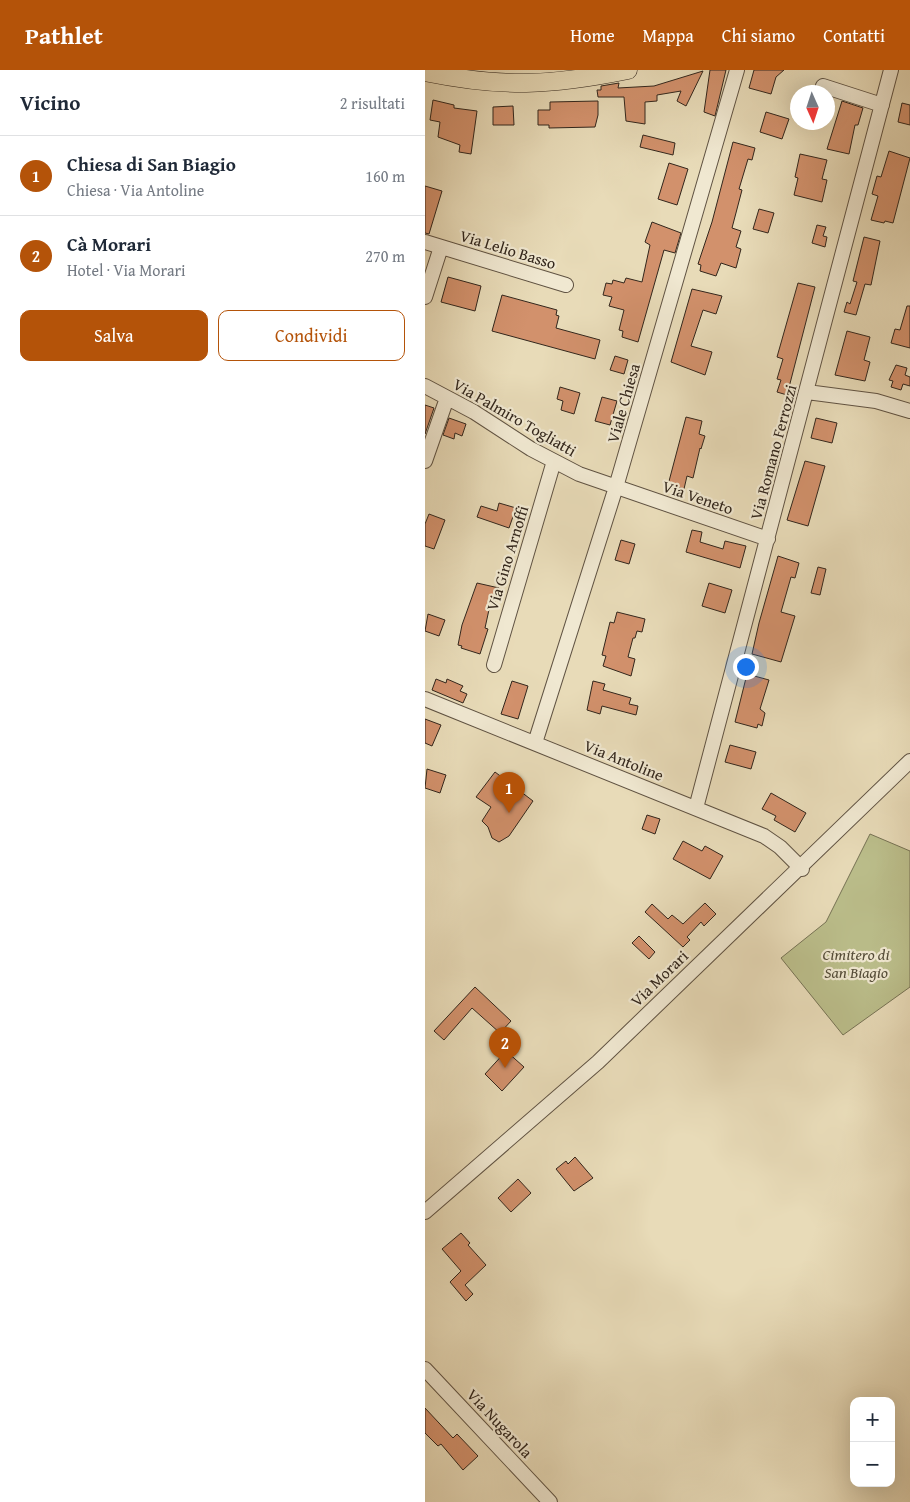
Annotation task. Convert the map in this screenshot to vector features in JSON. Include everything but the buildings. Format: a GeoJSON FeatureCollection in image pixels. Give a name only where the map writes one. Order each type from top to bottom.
{"type":"FeatureCollection","features":[{"type":"Feature","properties":{"kind":"main road"},"geometry":{"type":"LineString","coordinates":[[425,72],[485,83],[524,84],[562,82],[627,70]]}},
{"type":"Feature","properties":{"kind":"street","name":"Viale Chiesa"},"geometry":{"type":"LineString","coordinates":[[535,743],[616,487],[737,70]]}},
{"type":"Feature","properties":{"kind":"street","name":"Via Romano Ferrozzi"},"geometry":{"type":"LineString","coordinates":[[696,808],[891,70]]}},
{"type":"Feature","properties":{"kind":"street"},"geometry":{"type":"LineString","coordinates":[[835,90],[882,105]]}},
{"type":"Feature","properties":{"kind":"street","name":"Via Lelio Basso"},"geometry":{"type":"LineString","coordinates":[[425,242],[566,285]]}},
{"type":"Feature","properties":{"kind":"street","name":"Via Lelio Basso"},"geometry":{"type":"LineString","coordinates":[[425,297],[441,247]]}},
{"type":"Feature","properties":{"kind":"street","name":"Via Palmiro Togliatti"},"geometry":{"type":"LineString","coordinates":[[425,386],[554,461],[579,474],[616,487]]}},
{"type":"Feature","properties":{"kind":"street"},"geometry":{"type":"LineString","coordinates":[[807,392],[876,401],[910,411]]}},
{"type":"Feature","properties":{"kind":"street"},"geometry":{"type":"LineString","coordinates":[[425,461],[447,398]]}},
{"type":"Feature","properties":{"kind":"street","name":"Via Gino Arnoffi"},"geometry":{"type":"LineString","coordinates":[[494,665],[554,461]]}},
{"type":"Feature","properties":{"kind":"street","name":"Via Veneto"},"geometry":{"type":"LineString","coordinates":[[616,487],[767,539]]}},
{"type":"Feature","properties":{"kind":"street","name":"Via Antoline"},"geometry":{"type":"LineString","coordinates":[[425,699],[763,836],[780,847],[801,867]]}},
{"type":"Feature","properties":{"kind":"street","name":"Via Morari"},"geometry":{"type":"LineString","coordinates":[[425,1212],[597,1062],[910,761]]}},
{"type":"Feature","properties":{"kind":"street","name":"Via Nugarola"},"geometry":{"type":"LineString","coordinates":[[425,1369],[550,1502]]}},
{"type":"Feature","properties":{"kind":"green space","name":"Cimitero di San Biagio"},"geometry":{"type":"Polygon","coordinates":[[[870,834],[910,851],[910,987],[843,1035],[781,958],[826,922],[870,834]]]}},
{"type":"Feature","properties":{"kind":"place","name":"Chiesa di San Biagio"},"geometry":{"type":"Point","coordinates":[509,813]}},
{"type":"Feature","properties":{"kind":"place","name":"Cà Morari"},"geometry":{"type":"Point","coordinates":[505,1068]}}]}
